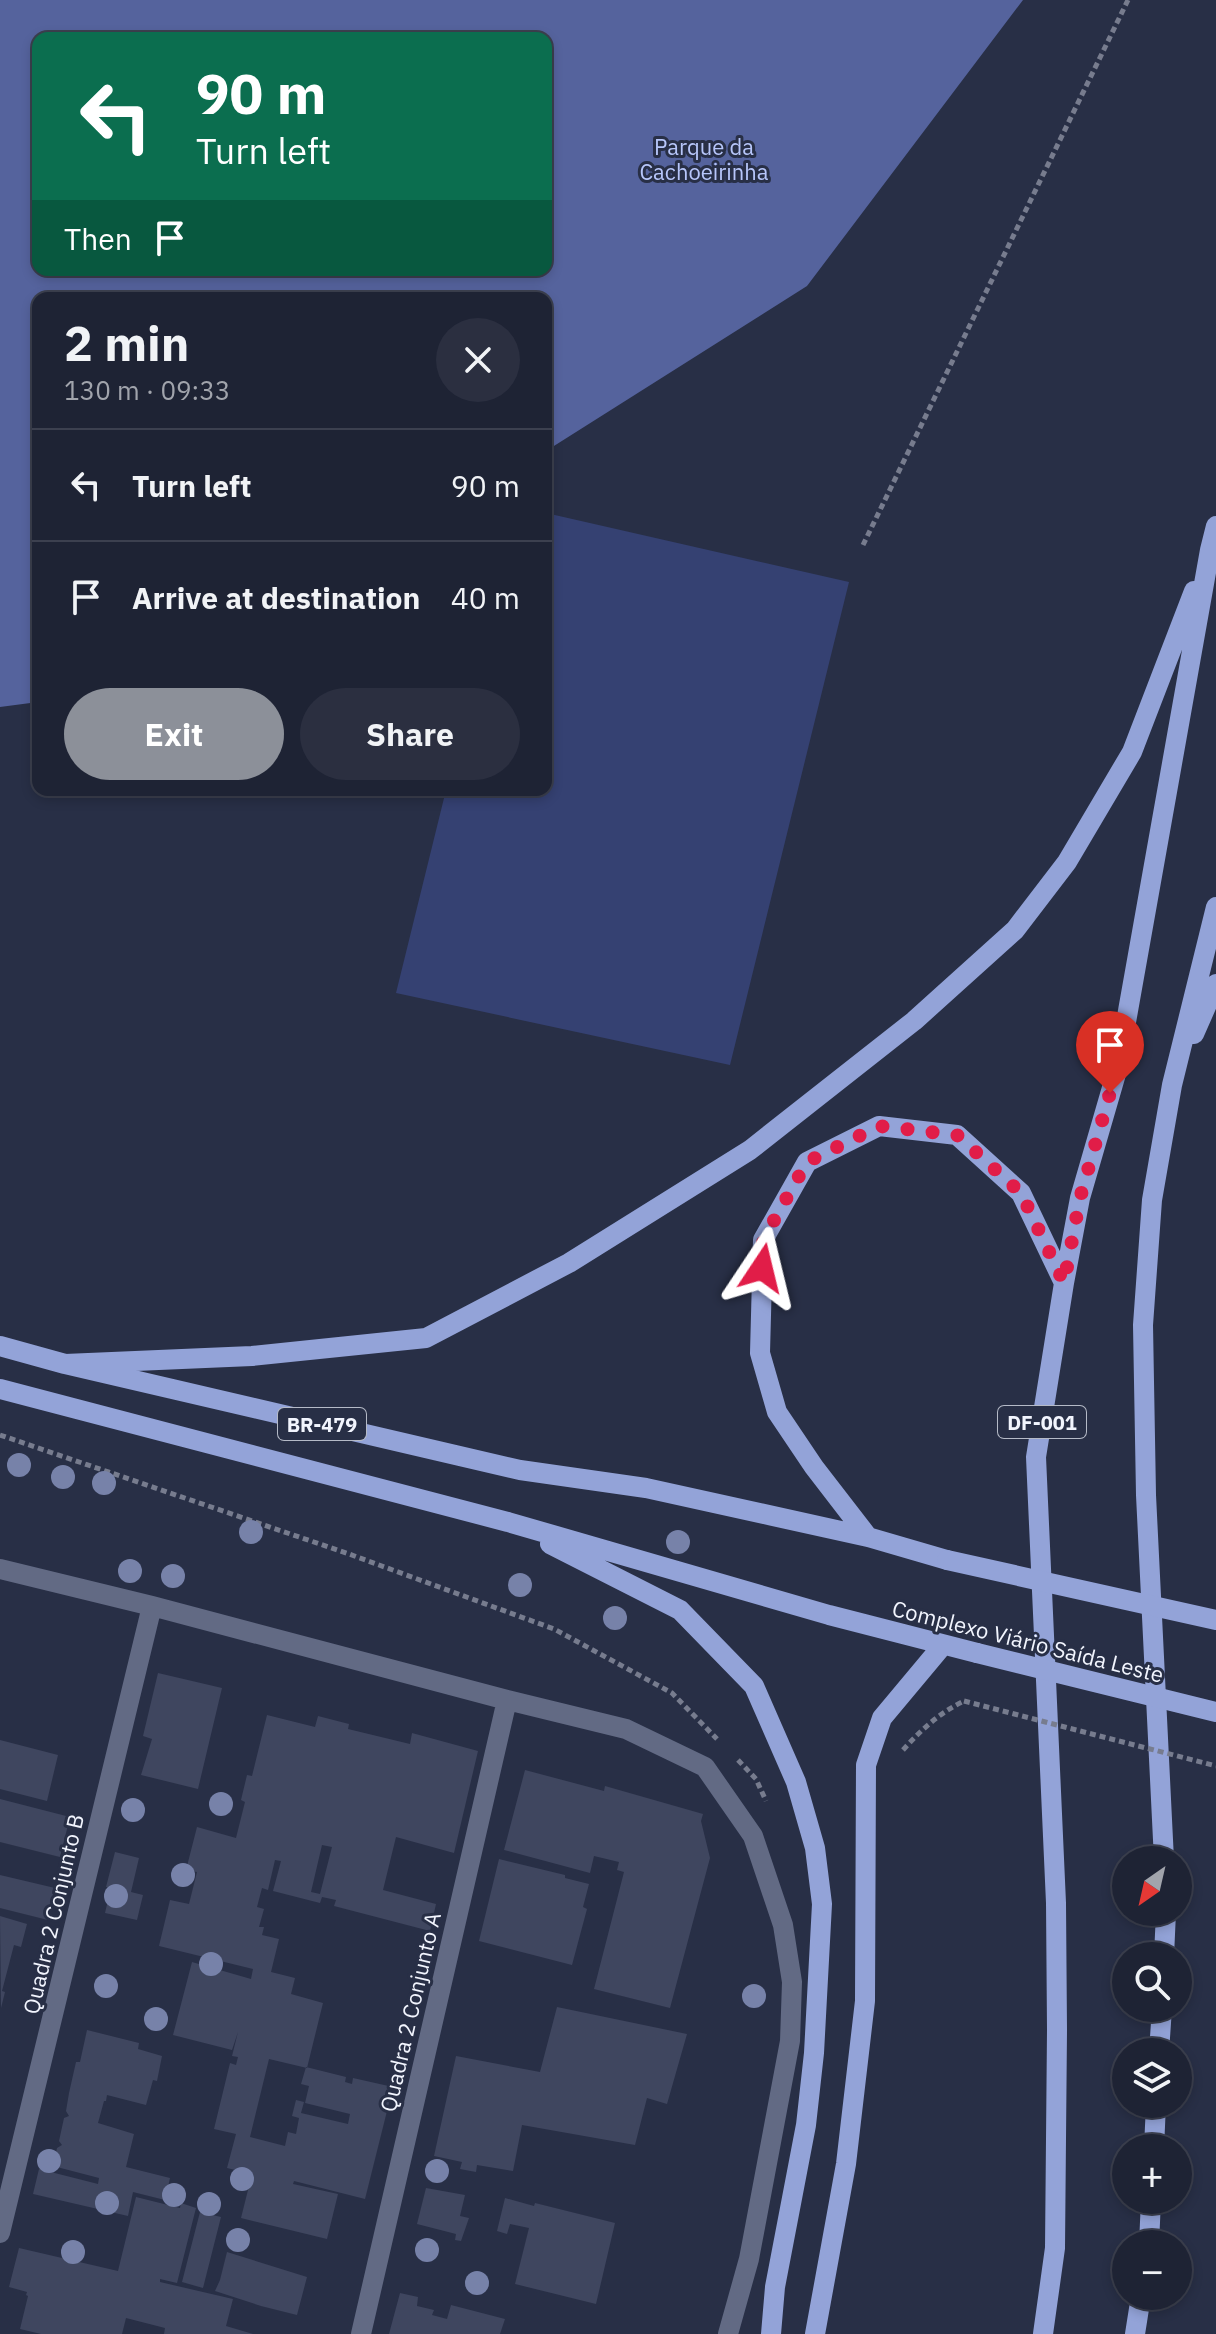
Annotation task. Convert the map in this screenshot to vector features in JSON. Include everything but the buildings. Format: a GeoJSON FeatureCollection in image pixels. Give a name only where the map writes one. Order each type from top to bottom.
{"type":"FeatureCollection","features":[{"type":"Feature","properties":{"kind":"main road","name":"DF-001"},"geometry":{"type":"LineString","coordinates":[[1043,2334],[1055,2248],[1056,1903],[1036,1457],[1080,1198],[1118,1067],[1216,526]]}},
{"type":"Feature","properties":{"kind":"main road"},"geometry":{"type":"LineString","coordinates":[[65,1364],[252,1356],[426,1338],[569,1263],[750,1150],[914,1021],[1015,930],[1050,885],[1067,862],[1132,752],[1210,550]]}},
{"type":"Feature","properties":{"kind":"main road"},"geometry":{"type":"LineString","coordinates":[[1163,1846],[1146,1495],[1143,1325],[1152,1200],[1172,1085],[1216,907]]}},
{"type":"Feature","properties":{"kind":"main road"},"geometry":{"type":"LineString","coordinates":[[1172,1085],[1216,984]]}},
{"type":"Feature","properties":{"kind":"main road"},"geometry":{"type":"LineString","coordinates":[[868,1537],[814,1467],[777,1412],[760,1353],[763,1240],[807,1162],[879,1126],[957,1135],[1021,1193],[1064,1283]]}},
{"type":"Feature","properties":{"kind":"main road","name":"BR-479"},"geometry":{"type":"LineString","coordinates":[[0,1346],[65,1364],[520,1470],[646,1488],[1216,1620]]}},
{"type":"Feature","properties":{"kind":"main road","name":"BR-479"},"geometry":{"type":"LineString","coordinates":[[0,1389],[508,1522]]}},
{"type":"Feature","properties":{"kind":"main road"},"geometry":{"type":"LineString","coordinates":[[508,1522],[680,1610],[754,1686],[796,1782],[815,1848],[822,1904],[814,2053],[806,2125],[775,2287],[771,2334]]}},
{"type":"Feature","properties":{"kind":"main road","name":"Complexo Viário Saída Leste"},"geometry":{"type":"LineString","coordinates":[[508,1522],[829,1615],[1216,1712]]}},
{"type":"Feature","properties":{"kind":"main road"},"geometry":{"type":"LineString","coordinates":[[815,2334],[846,2164],[865,2001],[866,1765],[882,1718],[943,1645]]}},
{"type":"Feature","properties":{"kind":"main road"},"geometry":{"type":"LineString","coordinates":[[1135,2334],[1139,2310]]}},
{"type":"Feature","properties":{"kind":"street"},"geometry":{"type":"LineString","coordinates":[[0,1569],[626,1729],[705,1767],[753,1836],[783,1925],[792,1982],[790,2041],[749,2259],[728,2334]]}},
{"type":"Feature","properties":{"kind":"street","name":"Quadra 2 Conjunto B"},"geometry":{"type":"LineString","coordinates":[[0,2233],[152,1606]]}},
{"type":"Feature","properties":{"kind":"street","name":"Quadra 2 Conjunto A"},"geometry":{"type":"LineString","coordinates":[[361,2334],[507,1700]]}},
{"type":"Feature","properties":{"kind":"path"},"geometry":{"type":"LineString","coordinates":[[863,545],[1128,0]]}},
{"type":"Feature","properties":{"kind":"path"},"geometry":{"type":"LineString","coordinates":[[0,1435],[349,1554],[554,1629],[672,1693],[725,1747]]}},
{"type":"Feature","properties":{"kind":"path"},"geometry":{"type":"LineString","coordinates":[[900,1753],[925,1726],[964,1701],[1216,1766]]}},
{"type":"Feature","properties":{"kind":"path"},"geometry":{"type":"LineString","coordinates":[[735,1757],[756,1779],[769,1807]]}},
{"type":"Feature","properties":{"kind":"shaded area"},"geometry":{"type":"Polygon","coordinates":[[[552,514],[849,582],[730,1065],[396,993],[445,796],[552,796],[552,514]]]}},
{"type":"Feature","properties":{"kind":"green space","name":"Parque da Cachoeirinha"},"geometry":{"type":"Polygon","coordinates":[[[0,0],[1023,0],[807,286],[552,447],[552,292],[32,292],[32,703],[0,707],[0,0]]]}},
{"type":"Feature","properties":{"kind":"route"},"geometry":{"type":"LineString","coordinates":[[762,1268],[763,1240],[807,1162],[879,1126],[957,1135],[1021,1193],[1064,1283],[1080,1198],[1110,1093]]}}]}
